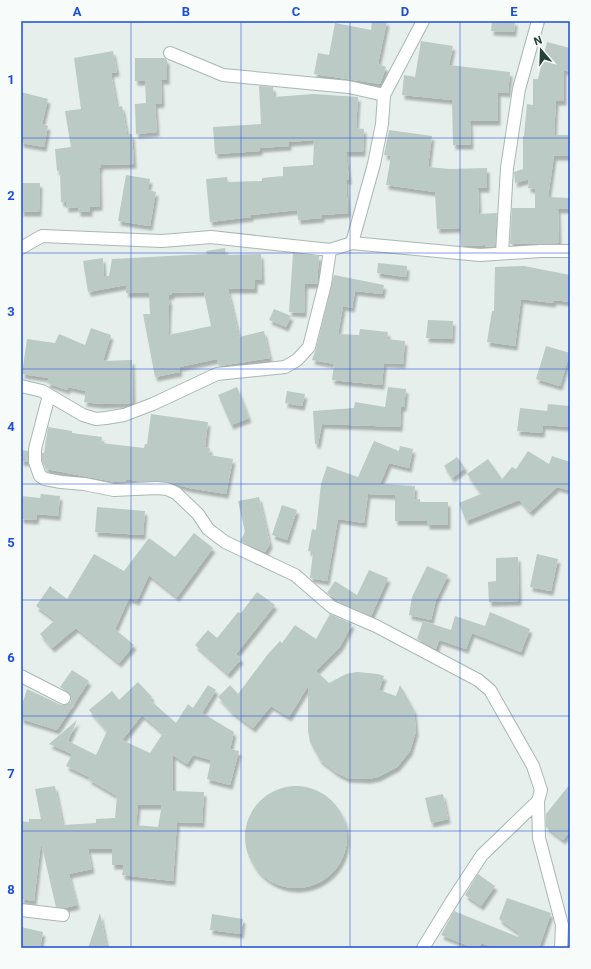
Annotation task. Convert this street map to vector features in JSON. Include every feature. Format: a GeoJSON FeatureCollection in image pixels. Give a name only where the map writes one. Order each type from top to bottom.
{"type":"FeatureCollection","features":[{"type":"Feature","properties":{"kind":"street"},"geometry":{"type":"LineString","coordinates":[[352,243],[374,164],[382,124],[384,95],[423,21]]}},
{"type":"Feature","properties":{"kind":"street"},"geometry":{"type":"LineString","coordinates":[[502,253],[509,155],[519,89],[538,21]]}},
{"type":"Feature","properties":{"kind":"street"},"geometry":{"type":"LineString","coordinates":[[170,53],[223,75],[349,87],[384,95]]}},
{"type":"Feature","properties":{"kind":"street"},"geometry":{"type":"LineString","coordinates":[[21,248],[42,236],[162,241],[211,237],[330,250],[352,243],[480,255],[540,251],[570,252]]}},
{"type":"Feature","properties":{"kind":"street"},"geometry":{"type":"LineString","coordinates":[[21,386],[49,395],[83,415],[96,419],[124,415],[152,404],[217,374],[285,366],[297,360],[308,347],[325,284],[330,250]]}},
{"type":"Feature","properties":{"kind":"street"},"geometry":{"type":"LineString","coordinates":[[49,395],[35,449],[35,462],[40,476],[45,479],[84,484],[114,490],[167,489],[176,494],[198,514],[208,529],[225,542],[295,575],[332,607],[376,626],[478,680],[490,690],[533,766],[541,790],[538,801],[539,838],[562,925],[560,948]]}},
{"type":"Feature","properties":{"kind":"street"},"geometry":{"type":"LineString","coordinates":[[21,676],[64,698]]}},
{"type":"Feature","properties":{"kind":"street"},"geometry":{"type":"LineString","coordinates":[[424,948],[455,896],[482,855],[538,801]]}},
{"type":"Feature","properties":{"kind":"street"},"geometry":{"type":"LineString","coordinates":[[21,910],[63,915]]}},
{"type":"Feature","properties":{"kind":"building"},"geometry":{"type":"Polygon","coordinates":[[[372,21],[387,21],[378,64],[386,67],[380,84],[314,74],[318,53],[329,55],[335,23],[371,30],[372,21]]]}},
{"type":"Feature","properties":{"kind":"building"},"geometry":{"type":"Polygon","coordinates":[[[492,21],[515,21],[514,32],[491,31],[492,21]]]}},
{"type":"Feature","properties":{"kind":"building"},"geometry":{"type":"Polygon","coordinates":[[[421,41],[453,46],[449,65],[510,72],[508,93],[498,92],[498,121],[470,121],[471,145],[453,145],[452,100],[402,95],[404,75],[415,77],[421,41]]]}},
{"type":"Feature","properties":{"kind":"building"},"geometry":{"type":"Polygon","coordinates":[[[547,42],[570,48],[570,72],[564,70],[564,101],[556,101],[554,135],[568,135],[569,156],[554,156],[548,197],[570,198],[570,209],[558,209],[559,243],[510,244],[512,208],[535,208],[535,189],[528,188],[529,179],[515,183],[514,172],[523,169],[523,136],[527,104],[533,105],[533,79],[538,79],[547,42]]]}},
{"type":"Feature","properties":{"kind":"building"},"geometry":{"type":"Polygon","coordinates":[[[113,51],[117,72],[111,73],[117,107],[122,106],[127,134],[132,134],[134,164],[100,165],[100,206],[90,207],[90,212],[78,212],[78,207],[66,208],[66,202],[61,202],[60,170],[57,171],[55,149],[71,147],[65,111],[81,109],[74,58],[113,51]]]}},
{"type":"Feature","properties":{"kind":"building"},"geometry":{"type":"Polygon","coordinates":[[[135,58],[164,58],[167,60],[167,80],[161,80],[162,103],[155,104],[157,132],[136,134],[135,104],[146,103],[145,81],[135,81],[135,58]]]}},
{"type":"Feature","properties":{"kind":"building"},"geometry":{"type":"Polygon","coordinates":[[[259,86],[273,87],[274,97],[313,94],[358,97],[356,128],[364,129],[363,152],[346,152],[349,180],[346,180],[348,213],[322,215],[322,218],[298,220],[297,210],[251,215],[251,217],[210,222],[206,179],[227,177],[228,182],[262,181],[262,178],[283,176],[283,167],[313,165],[314,140],[289,142],[289,146],[260,148],[260,151],[215,154],[213,127],[261,124],[259,86]]]}},
{"type":"Feature","properties":{"kind":"building"},"geometry":{"type":"Polygon","coordinates":[[[21,92],[48,99],[42,124],[48,126],[44,147],[21,143],[21,92]]]}},
{"type":"Feature","properties":{"kind":"building"},"geometry":{"type":"Polygon","coordinates":[[[389,130],[432,136],[428,167],[450,169],[487,168],[487,188],[478,188],[479,214],[497,213],[495,246],[461,246],[460,228],[437,229],[435,192],[386,185],[391,156],[384,155],[389,130]]]}},
{"type":"Feature","properties":{"kind":"building"},"geometry":{"type":"Polygon","coordinates":[[[126,175],[150,179],[148,190],[156,192],[150,226],[118,221],[126,175]]]}},
{"type":"Feature","properties":{"kind":"building"},"geometry":{"type":"Polygon","coordinates":[[[21,183],[40,183],[39,212],[21,212],[21,183]]]}},
{"type":"Feature","properties":{"kind":"building"},"geometry":{"type":"Polygon","coordinates":[[[225,248],[226,255],[261,254],[262,280],[255,280],[255,289],[228,289],[239,337],[264,331],[270,358],[219,366],[217,359],[179,367],[180,372],[155,377],[143,314],[150,314],[149,293],[126,293],[126,285],[88,292],[83,261],[103,258],[104,276],[109,276],[112,259],[207,254],[206,251],[225,248]],[[204,292],[172,293],[172,295],[168,295],[170,305],[168,335],[211,326],[204,292]]]}},
{"type":"Feature","properties":{"kind":"building"},"geometry":{"type":"Polygon","coordinates":[[[293,253],[319,256],[317,284],[305,284],[304,313],[289,312],[293,253]]]}},
{"type":"Feature","properties":{"kind":"building"},"geometry":{"type":"Polygon","coordinates":[[[378,263],[407,266],[406,277],[377,273],[378,263]]]}},
{"type":"Feature","properties":{"kind":"building"},"geometry":{"type":"Polygon","coordinates":[[[524,266],[570,275],[570,302],[554,300],[553,303],[521,299],[515,346],[487,342],[492,311],[494,311],[495,267],[524,266]]]}},
{"type":"Feature","properties":{"kind":"building"},"geometry":{"type":"Polygon","coordinates":[[[334,275],[384,285],[382,294],[355,291],[352,308],[343,306],[338,334],[359,335],[360,329],[388,332],[387,339],[405,341],[403,364],[384,363],[382,385],[332,380],[334,364],[312,360],[334,275]]]}},
{"type":"Feature","properties":{"kind":"building"},"geometry":{"type":"Polygon","coordinates":[[[274,309],[291,316],[286,327],[269,320],[274,309]]]}},
{"type":"Feature","properties":{"kind":"building"},"geometry":{"type":"Polygon","coordinates":[[[428,320],[453,321],[452,339],[426,338],[428,320]]]}},
{"type":"Feature","properties":{"kind":"building"},"geometry":{"type":"Polygon","coordinates":[[[91,328],[111,335],[103,361],[132,360],[133,403],[101,404],[84,402],[86,391],[68,387],[67,390],[47,383],[49,378],[22,374],[27,339],[55,343],[59,334],[85,345],[91,328]]]}},
{"type":"Feature","properties":{"kind":"building"},"geometry":{"type":"Polygon","coordinates":[[[546,346],[570,353],[560,386],[536,379],[546,346]]]}},
{"type":"Feature","properties":{"kind":"building"},"geometry":{"type":"Polygon","coordinates":[[[237,387],[249,418],[231,425],[218,395],[237,387]]]}},
{"type":"Feature","properties":{"kind":"building"},"geometry":{"type":"Polygon","coordinates":[[[388,387],[406,389],[404,407],[401,407],[400,427],[322,424],[318,444],[315,444],[313,411],[354,408],[355,402],[385,407],[388,387]]]}},
{"type":"Feature","properties":{"kind":"building"},"geometry":{"type":"Polygon","coordinates":[[[287,391],[305,394],[302,406],[285,403],[287,391]]]}},
{"type":"Feature","properties":{"kind":"building"},"geometry":{"type":"Polygon","coordinates":[[[548,404],[570,406],[570,427],[543,425],[542,433],[517,431],[520,408],[547,411],[548,404]]]}},
{"type":"Feature","properties":{"kind":"building"},"geometry":{"type":"Polygon","coordinates":[[[151,414],[208,422],[205,447],[210,448],[209,455],[233,459],[226,494],[189,488],[168,482],[136,481],[126,479],[126,482],[115,482],[46,469],[42,461],[42,453],[44,453],[48,427],[72,431],[72,433],[102,437],[101,443],[144,448],[145,444],[147,444],[151,414]]]}},
{"type":"Feature","properties":{"kind":"building"},"geometry":{"type":"Polygon","coordinates":[[[374,441],[399,451],[400,446],[413,449],[409,468],[389,463],[380,484],[415,486],[414,499],[420,499],[420,502],[448,502],[448,525],[427,525],[427,521],[395,521],[395,495],[368,494],[364,523],[338,519],[327,581],[310,578],[313,552],[308,551],[312,529],[316,530],[321,484],[327,466],[358,477],[374,441]]]}},
{"type":"Feature","properties":{"kind":"building"},"geometry":{"type":"Polygon","coordinates":[[[21,450],[28,451],[28,462],[21,461],[21,450]]]}},
{"type":"Feature","properties":{"kind":"building"},"geometry":{"type":"Polygon","coordinates":[[[528,451],[549,464],[552,456],[570,462],[570,483],[568,490],[557,487],[530,512],[519,500],[466,521],[459,503],[481,494],[467,474],[488,459],[502,479],[512,467],[516,469],[528,451]]]}},
{"type":"Feature","properties":{"kind":"building"},"geometry":{"type":"Polygon","coordinates":[[[457,457],[465,468],[452,478],[444,466],[457,457]]]}},
{"type":"Feature","properties":{"kind":"building"},"geometry":{"type":"Polygon","coordinates":[[[41,494],[60,496],[58,516],[37,514],[36,520],[21,519],[21,496],[40,498],[41,494]]]}},
{"type":"Feature","properties":{"kind":"building"},"geometry":{"type":"Polygon","coordinates":[[[259,497],[270,544],[265,552],[240,541],[245,532],[238,501],[259,497]]]}},
{"type":"Feature","properties":{"kind":"building"},"geometry":{"type":"Polygon","coordinates":[[[282,505],[297,510],[287,540],[272,535],[282,505]]]}},
{"type":"Feature","properties":{"kind":"building"},"geometry":{"type":"Polygon","coordinates":[[[97,507],[145,511],[143,535],[95,532],[97,507]]]}},
{"type":"Feature","properties":{"kind":"building"},"geometry":{"type":"Polygon","coordinates":[[[194,533],[213,548],[177,597],[149,575],[137,601],[129,598],[115,629],[134,645],[119,663],[76,628],[52,648],[40,634],[55,620],[36,606],[50,586],[67,599],[94,554],[124,571],[149,538],[175,557],[194,533]]]}},
{"type":"Feature","properties":{"kind":"building"},"geometry":{"type":"Polygon","coordinates":[[[537,554],[558,559],[551,591],[530,587],[537,554]]]}},
{"type":"Feature","properties":{"kind":"building"},"geometry":{"type":"Polygon","coordinates":[[[518,557],[519,601],[489,602],[488,582],[496,581],[496,558],[518,557]]]}},
{"type":"Feature","properties":{"kind":"building"},"geometry":{"type":"Polygon","coordinates":[[[427,566],[448,575],[436,600],[431,620],[409,615],[412,597],[427,566]]]}},
{"type":"Feature","properties":{"kind":"building"},"geometry":{"type":"Polygon","coordinates":[[[369,570],[388,578],[371,616],[337,601],[338,600],[327,593],[335,581],[357,595],[369,570]]]}},
{"type":"Feature","properties":{"kind":"building"},"geometry":{"type":"Polygon","coordinates":[[[257,592],[275,605],[236,654],[241,659],[228,674],[195,645],[208,630],[217,638],[238,612],[241,613],[257,592]]]}},
{"type":"Feature","properties":{"kind":"building"},"geometry":{"type":"Polygon","coordinates":[[[490,612],[530,629],[521,652],[472,633],[466,649],[439,640],[436,649],[417,639],[423,621],[451,630],[455,616],[485,626],[490,612]]]}},
{"type":"Feature","properties":{"kind":"building"},"geometry":{"type":"Polygon","coordinates":[[[330,614],[352,624],[340,647],[316,671],[329,683],[346,674],[357,672],[384,676],[379,690],[396,696],[400,685],[414,710],[416,731],[410,751],[397,767],[378,777],[368,779],[347,778],[337,773],[320,760],[310,742],[308,731],[308,686],[289,717],[271,706],[253,728],[233,713],[218,697],[230,685],[238,694],[268,654],[280,641],[282,643],[295,625],[316,639],[330,614]]]}},
{"type":"Feature","properties":{"kind":"building"},"geometry":{"type":"Polygon","coordinates":[[[72,670],[89,681],[57,730],[21,719],[21,708],[27,689],[61,705],[68,704],[71,701],[70,694],[60,687],[72,670]]]}},
{"type":"Feature","properties":{"kind":"building"},"geometry":{"type":"Polygon","coordinates":[[[138,682],[152,697],[150,700],[176,723],[188,704],[193,708],[208,685],[216,690],[202,713],[234,732],[230,749],[239,751],[230,785],[207,779],[211,760],[193,755],[187,764],[173,755],[173,791],[204,792],[202,823],[177,822],[173,881],[122,875],[124,865],[112,865],[112,849],[88,849],[92,869],[69,874],[77,905],[65,908],[56,907],[41,842],[34,901],[21,899],[21,821],[29,822],[29,819],[41,819],[35,789],[55,786],[63,825],[96,823],[96,819],[115,818],[117,796],[88,779],[91,778],[66,766],[72,754],[49,744],[77,720],[68,741],[96,755],[107,731],[89,710],[112,691],[119,700],[138,682]],[[142,715],[122,740],[150,753],[163,733],[142,715]],[[138,805],[136,825],[158,827],[162,805],[138,805]]]}},
{"type":"Feature","properties":{"kind":"building"},"geometry":{"type":"Polygon","coordinates":[[[570,784],[570,831],[563,840],[546,827],[546,814],[570,784]]]}},
{"type":"Feature","properties":{"kind":"building"},"geometry":{"type":"Polygon","coordinates":[[[296,786],[316,790],[324,794],[332,801],[339,809],[343,817],[347,837],[343,857],[339,865],[332,873],[324,880],[316,884],[296,888],[276,884],[268,880],[260,873],[253,865],[249,857],[245,837],[249,817],[253,809],[260,801],[268,794],[276,790],[296,786]]]}},
{"type":"Feature","properties":{"kind":"building"},"geometry":{"type":"Polygon","coordinates":[[[443,794],[448,819],[431,823],[425,798],[443,794]]]}},
{"type":"Feature","properties":{"kind":"building"},"geometry":{"type":"Polygon","coordinates":[[[478,874],[495,886],[481,906],[465,895],[478,874]]]}},
{"type":"Feature","properties":{"kind":"building"},"geometry":{"type":"Polygon","coordinates":[[[507,898],[551,913],[539,948],[495,948],[481,943],[479,948],[474,948],[441,935],[454,911],[518,937],[519,933],[499,919],[507,898]]]}},
{"type":"Feature","properties":{"kind":"building"},"geometry":{"type":"Polygon","coordinates":[[[100,913],[107,948],[88,948],[100,913]]]}},
{"type":"Feature","properties":{"kind":"building"},"geometry":{"type":"Polygon","coordinates":[[[212,914],[243,919],[241,934],[210,930],[212,914]]]}},
{"type":"Feature","properties":{"kind":"building"},"geometry":{"type":"Polygon","coordinates":[[[21,927],[43,932],[40,948],[21,948],[21,927]]]}}]}
